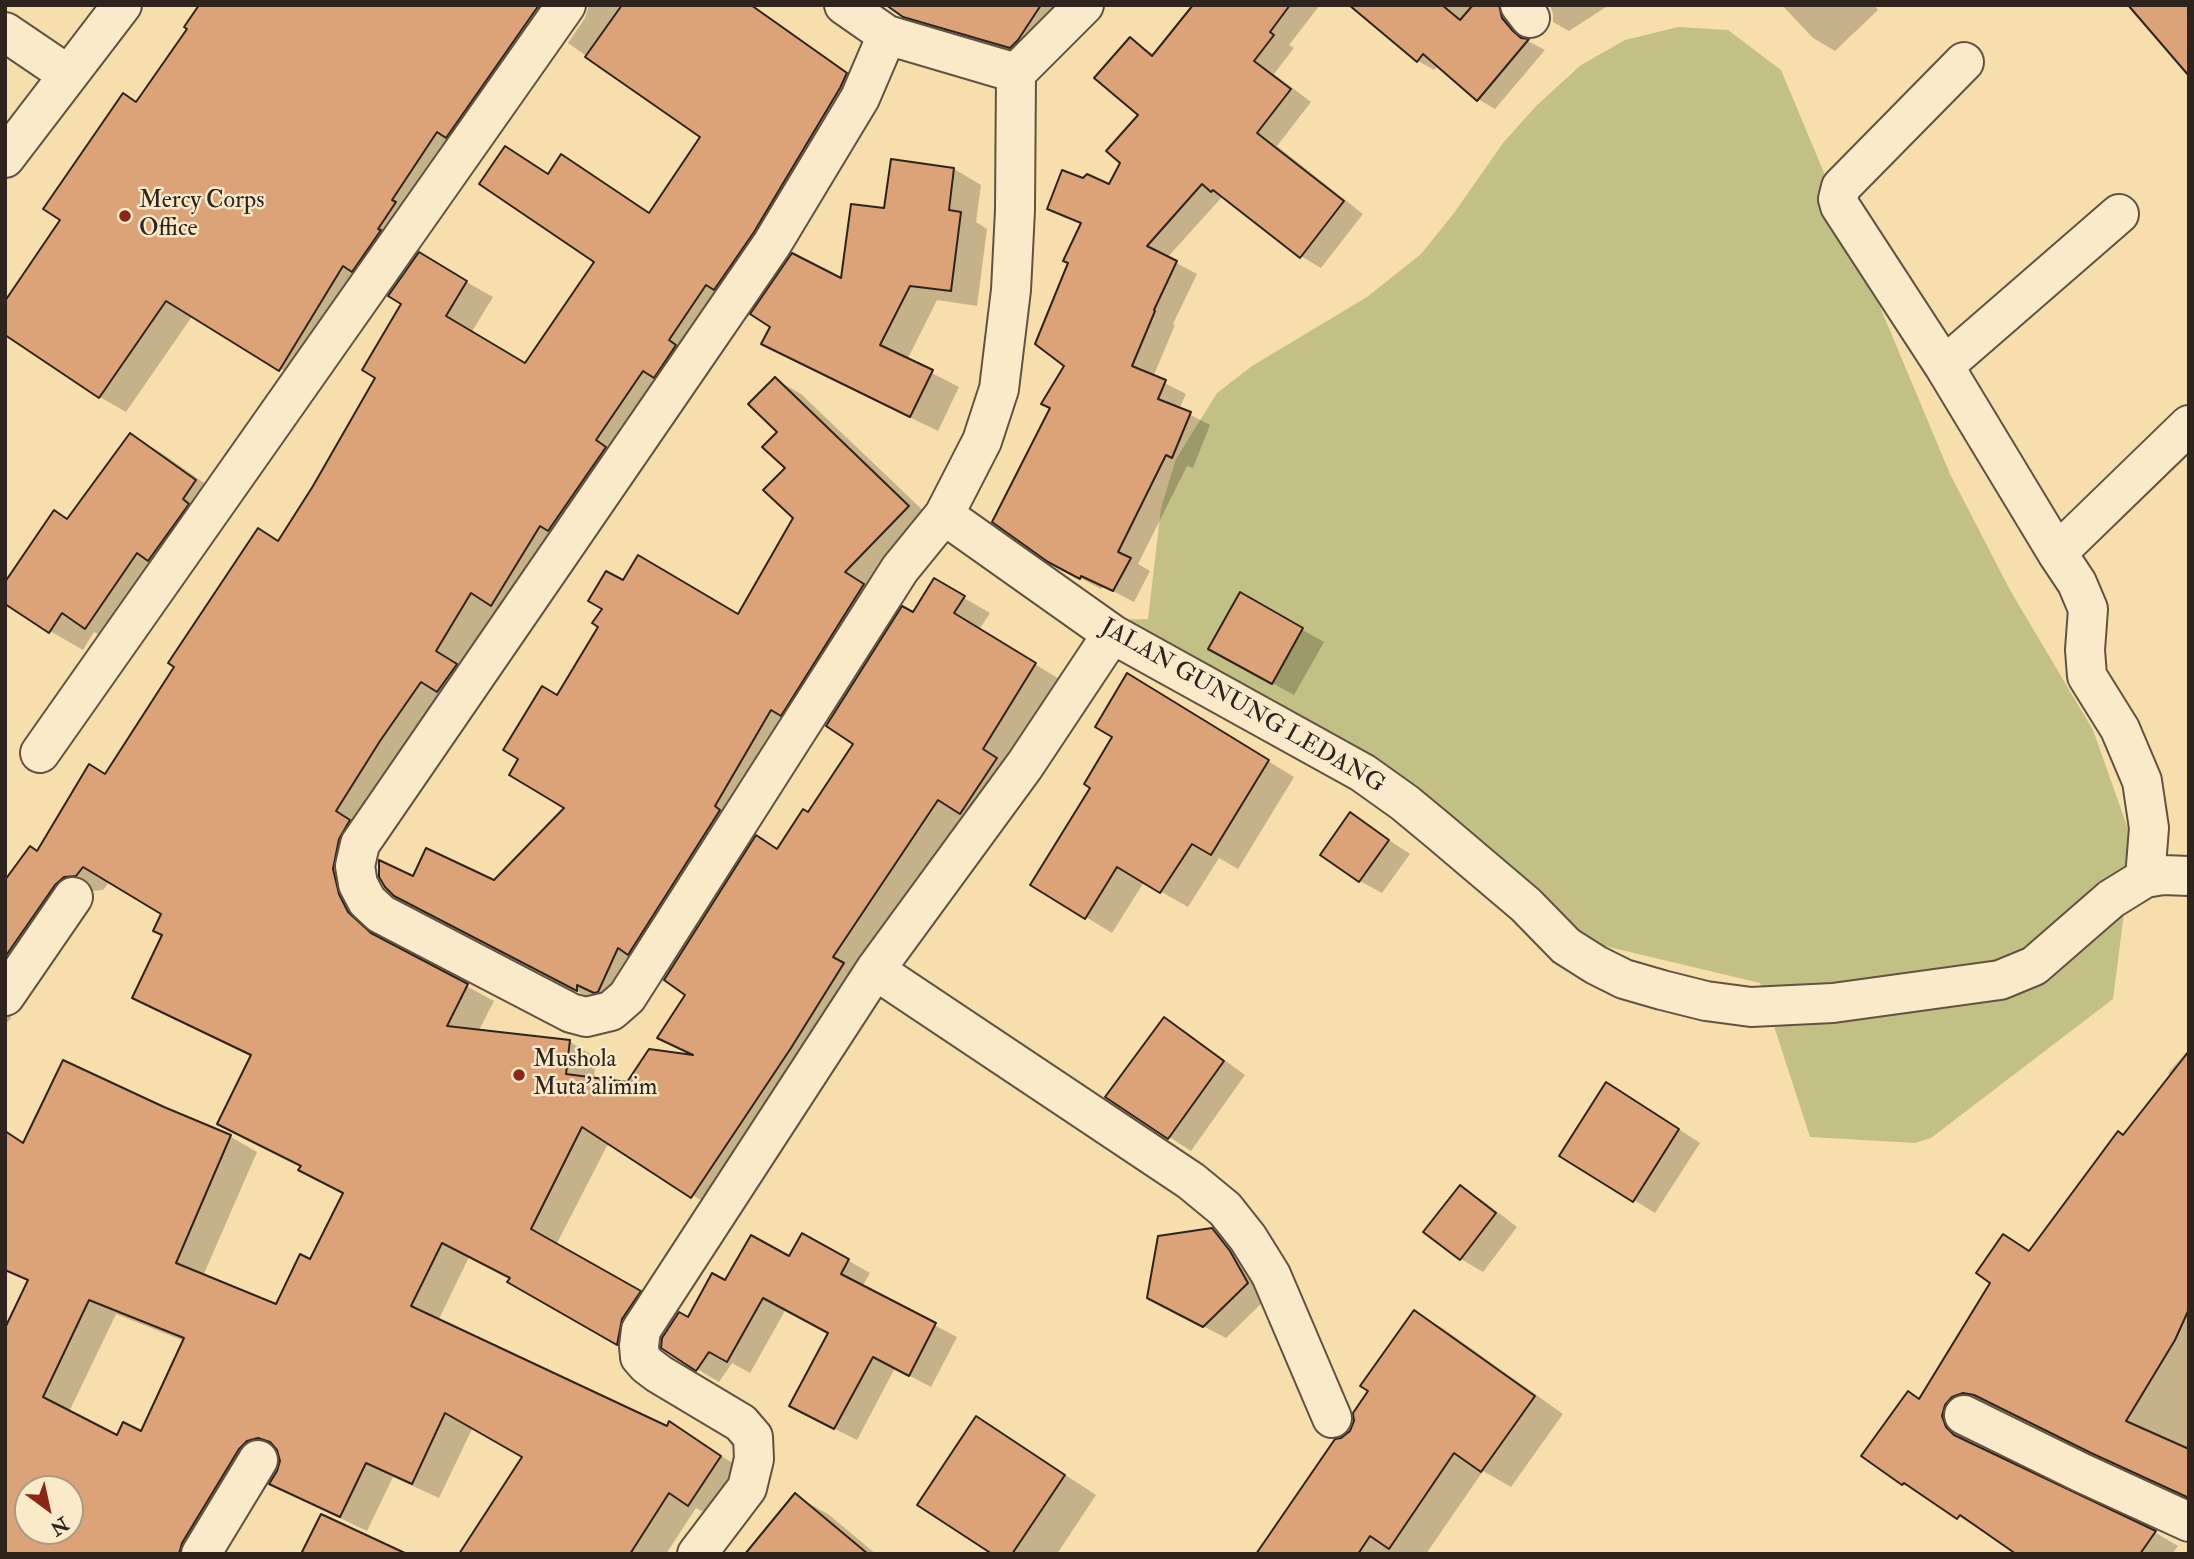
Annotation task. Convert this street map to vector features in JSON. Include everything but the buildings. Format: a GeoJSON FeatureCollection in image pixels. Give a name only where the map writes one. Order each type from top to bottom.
{"type":"FeatureCollection","features":[{"type":"Feature","properties":{"kind":"street"},"geometry":{"type":"LineString","coordinates":[[5,158],[122,5]]}},
{"type":"Feature","properties":{"kind":"street"},"geometry":{"type":"LineString","coordinates":[[40,753],[566,5]]}},
{"type":"Feature","properties":{"kind":"street"},"geometry":{"type":"LineString","coordinates":[[844,5],[887,35],[1016,73]]}},
{"type":"Feature","properties":{"kind":"street"},"geometry":{"type":"LineString","coordinates":[[887,35],[860,98],[772,244],[360,844],[355,866],[358,884],[367,901],[381,914],[571,1013],[586,1017],[611,1011],[627,997],[900,569],[944,515],[982,442],[999,389],[1011,290],[1015,210],[1016,73],[1084,5]]}},
{"type":"Feature","properties":{"kind":"street"},"geometry":{"type":"LineString","coordinates":[[5,32],[67,74]]}},
{"type":"Feature","properties":{"kind":"street"},"geometry":{"type":"LineString","coordinates":[[1964,62],[1840,187],[1840,206],[1944,366],[2077,583],[2088,609],[2085,650],[2087,676],[2120,729],[2142,781],[2149,828],[2145,878]]}},
{"type":"Feature","properties":{"kind":"street"},"geometry":{"type":"LineString","coordinates":[[1944,366],[2119,214]]}},
{"type":"Feature","properties":{"kind":"street"},"geometry":{"type":"LineString","coordinates":[[2057,553],[2189,425]]}},
{"type":"Feature","properties":{"kind":"street","name":"JALAN GUNUNG LEDANG"},"geometry":{"type":"LineString","coordinates":[[944,515],[1112,634],[1363,773],[1440,832],[1526,905],[1566,946],[1624,979],[1706,1001],[1751,1007],[1833,1003],[2000,980],[2034,966],[2111,899],[2145,878],[2163,874],[2189,876]]}},
{"type":"Feature","properties":{"kind":"street"},"geometry":{"type":"LineString","coordinates":[[698,1554],[747,1488],[754,1459],[753,1437],[741,1423],[647,1365],[640,1357],[641,1330],[875,970],[1025,765],[1112,634]]}},
{"type":"Feature","properties":{"kind":"street"},"geometry":{"type":"LineString","coordinates":[[5,996],[73,897]]}},
{"type":"Feature","properties":{"kind":"street"},"geometry":{"type":"LineString","coordinates":[[875,970],[1191,1181],[1225,1209],[1248,1238],[1271,1275],[1332,1418]]}},
{"type":"Feature","properties":{"kind":"street"},"geometry":{"type":"LineString","coordinates":[[1964,1415],[2189,1522]]}},
{"type":"Feature","properties":{"kind":"street"},"geometry":{"type":"LineString","coordinates":[[201,1554],[258,1460]]}},
{"type":"Feature","properties":{"kind":"shaded area"},"geometry":{"type":"Polygon","coordinates":[[[1678,27],[1728,30],[1781,70],[1950,474],[2010,590],[2093,730],[2133,843],[2113,999],[1931,1138],[1915,1143],[1810,1137],[1760,983],[1592,943],[1108,620],[1148,619],[1161,508],[1176,459],[1217,393],[1252,366],[1367,297],[1421,254],[1454,213],[1503,143],[1536,106],[1581,65],[1625,40],[1678,27]]]}},
{"type":"Feature","properties":{"kind":"place","name":"Mercy Corps Office"},"geometry":{"type":"Point","coordinates":[125,216]}},
{"type":"Feature","properties":{"kind":"place","name":"Mushola Muta'alimim"},"geometry":{"type":"Point","coordinates":[519,1075]}}]}
